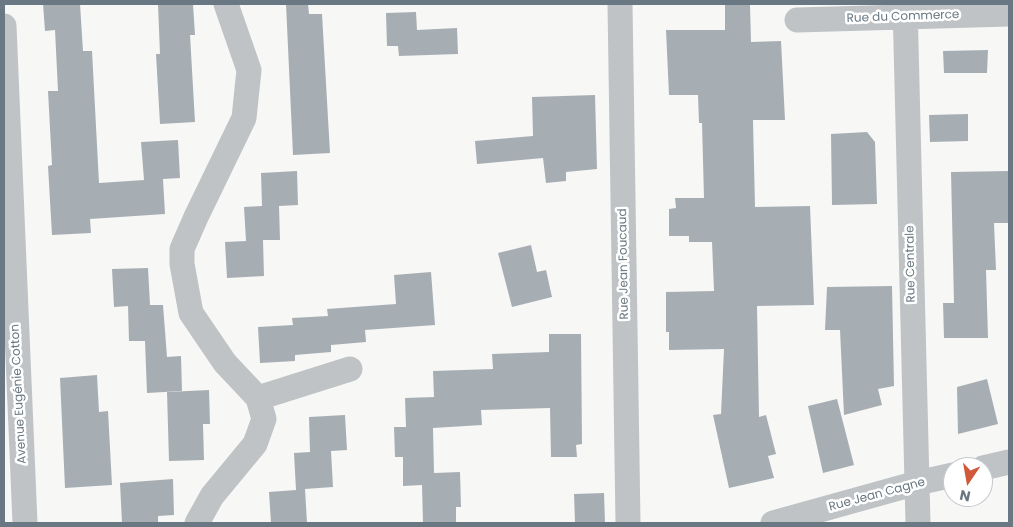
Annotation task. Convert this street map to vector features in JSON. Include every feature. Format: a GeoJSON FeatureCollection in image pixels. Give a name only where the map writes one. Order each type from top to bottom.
{"type":"FeatureCollection","features":[{"type":"Feature","properties":{"kind":"street"},"geometry":{"type":"LineString","coordinates":[[197,523],[212,496],[255,444],[264,419],[258,398],[225,363],[191,313],[182,264],[182,249],[244,118],[249,70],[226,4]]}},
{"type":"Feature","properties":{"kind":"street","name":"Rue Jean Foucaud"},"geometry":{"type":"LineString","coordinates":[[620,4],[628,523]]}},
{"type":"Feature","properties":{"kind":"street","name":"Rue du Commerce"},"geometry":{"type":"LineString","coordinates":[[797,20],[905,10],[1009,14]]}},
{"type":"Feature","properties":{"kind":"street","name":"Rue Centrale"},"geometry":{"type":"LineString","coordinates":[[905,10],[918,523]]}},
{"type":"Feature","properties":{"kind":"street","name":"Avenue Eugénie Cotton"},"geometry":{"type":"LineString","coordinates":[[4,26],[10,348],[25,523]]}},
{"type":"Feature","properties":{"kind":"street"},"geometry":{"type":"LineString","coordinates":[[258,398],[350,369]]}},
{"type":"Feature","properties":{"kind":"street"},"geometry":{"type":"LineString","coordinates":[[993,466],[1009,462]]}},
{"type":"Feature","properties":{"kind":"street","name":"Rue Jean Cagne"},"geometry":{"type":"LineString","coordinates":[[773,523],[943,477]]}},
{"type":"Feature","properties":{"kind":"building"},"geometry":{"type":"Polygon","coordinates":[[[43,4],[80,4],[83,51],[92,51],[99,183],[144,180],[141,142],[178,140],[180,178],[163,179],[165,214],[90,219],[91,233],[52,235],[48,166],[52,165],[48,91],[58,91],[55,30],[45,31],[43,4]]]}},
{"type":"Feature","properties":{"kind":"building"},"geometry":{"type":"Polygon","coordinates":[[[158,4],[193,4],[195,35],[190,35],[195,122],[160,124],[156,54],[160,54],[158,4]]]}},
{"type":"Feature","properties":{"kind":"building"},"geometry":{"type":"Polygon","coordinates":[[[286,4],[308,4],[309,14],[322,14],[330,153],[293,155],[286,4]]]}},
{"type":"Feature","properties":{"kind":"building"},"geometry":{"type":"Polygon","coordinates":[[[725,5],[750,5],[751,42],[781,41],[785,120],[753,120],[755,207],[810,206],[814,305],[757,306],[759,417],[766,415],[776,454],[768,456],[774,478],[729,488],[713,415],[721,414],[724,349],[669,350],[669,332],[666,332],[666,292],[714,291],[712,242],[689,242],[689,236],[669,236],[669,209],[676,208],[675,198],[704,198],[702,123],[699,123],[698,95],[669,95],[666,30],[725,30],[725,5]]]}},
{"type":"Feature","properties":{"kind":"building"},"geometry":{"type":"Polygon","coordinates":[[[416,12],[417,30],[457,28],[458,54],[399,56],[398,46],[387,46],[386,13],[416,12]]]}},
{"type":"Feature","properties":{"kind":"building"},"geometry":{"type":"Polygon","coordinates":[[[988,50],[987,73],[944,73],[943,51],[988,50]]]}},
{"type":"Feature","properties":{"kind":"building"},"geometry":{"type":"Polygon","coordinates":[[[595,95],[597,169],[566,172],[566,181],[546,183],[543,158],[477,164],[475,141],[533,136],[532,97],[595,95]]]}},
{"type":"Feature","properties":{"kind":"building"},"geometry":{"type":"Polygon","coordinates":[[[968,114],[968,141],[930,142],[929,115],[968,114]]]}},
{"type":"Feature","properties":{"kind":"building"},"geometry":{"type":"Polygon","coordinates":[[[867,132],[875,142],[877,204],[832,205],[831,134],[867,132]]]}},
{"type":"Feature","properties":{"kind":"building"},"geometry":{"type":"Polygon","coordinates":[[[297,171],[298,205],[279,206],[280,240],[263,240],[264,276],[227,278],[225,242],[246,241],[244,207],[262,206],[261,173],[297,171]]]}},
{"type":"Feature","properties":{"kind":"building"},"geometry":{"type":"Polygon","coordinates":[[[1009,171],[1009,223],[994,223],[996,270],[986,270],[988,338],[944,338],[943,303],[954,303],[951,172],[1009,171]]]}},
{"type":"Feature","properties":{"kind":"building"},"geometry":{"type":"Polygon","coordinates":[[[531,245],[537,272],[546,270],[552,297],[512,307],[498,253],[531,245]]]}},
{"type":"Feature","properties":{"kind":"building"},"geometry":{"type":"Polygon","coordinates":[[[148,268],[150,305],[163,305],[167,357],[181,356],[182,391],[147,393],[145,341],[129,341],[128,306],[114,307],[112,269],[148,268]]]}},
{"type":"Feature","properties":{"kind":"building"},"geometry":{"type":"Polygon","coordinates":[[[431,272],[435,325],[365,330],[366,342],[331,345],[331,352],[295,355],[295,361],[260,363],[258,327],[293,325],[292,318],[328,316],[327,309],[396,304],[394,275],[431,272]]]}},
{"type":"Feature","properties":{"kind":"building"},"geometry":{"type":"Polygon","coordinates":[[[892,286],[894,386],[878,389],[882,405],[844,415],[840,330],[825,330],[827,287],[892,286]]]}},
{"type":"Feature","properties":{"kind":"building"},"geometry":{"type":"Polygon","coordinates":[[[549,334],[581,334],[582,444],[576,445],[577,457],[551,457],[550,408],[481,410],[482,425],[433,428],[434,473],[460,472],[461,507],[456,507],[456,523],[423,523],[422,485],[403,486],[403,457],[395,457],[394,427],[406,427],[405,398],[434,397],[433,371],[493,369],[492,354],[549,352],[549,334]]]}},
{"type":"Feature","properties":{"kind":"building"},"geometry":{"type":"Polygon","coordinates":[[[97,375],[99,412],[108,411],[112,485],[65,488],[60,378],[97,375]]]}},
{"type":"Feature","properties":{"kind":"building"},"geometry":{"type":"Polygon","coordinates":[[[987,379],[998,424],[958,434],[957,387],[987,379]]]}},
{"type":"Feature","properties":{"kind":"building"},"geometry":{"type":"Polygon","coordinates":[[[209,390],[210,424],[203,424],[204,460],[169,461],[167,392],[209,390]]]}},
{"type":"Feature","properties":{"kind":"building"},"geometry":{"type":"Polygon","coordinates":[[[837,399],[854,465],[823,473],[808,406],[837,399]]]}},
{"type":"Feature","properties":{"kind":"building"},"geometry":{"type":"Polygon","coordinates":[[[345,415],[347,450],[331,451],[333,487],[305,489],[307,523],[271,523],[269,492],[296,490],[294,453],[310,452],[309,417],[345,415]]]}},
{"type":"Feature","properties":{"kind":"building"},"geometry":{"type":"Polygon","coordinates":[[[173,479],[174,515],[158,516],[158,523],[122,523],[120,483],[173,479]]]}},
{"type":"Feature","properties":{"kind":"building"},"geometry":{"type":"Polygon","coordinates":[[[604,493],[605,523],[575,523],[574,494],[604,493]]]}}]}
